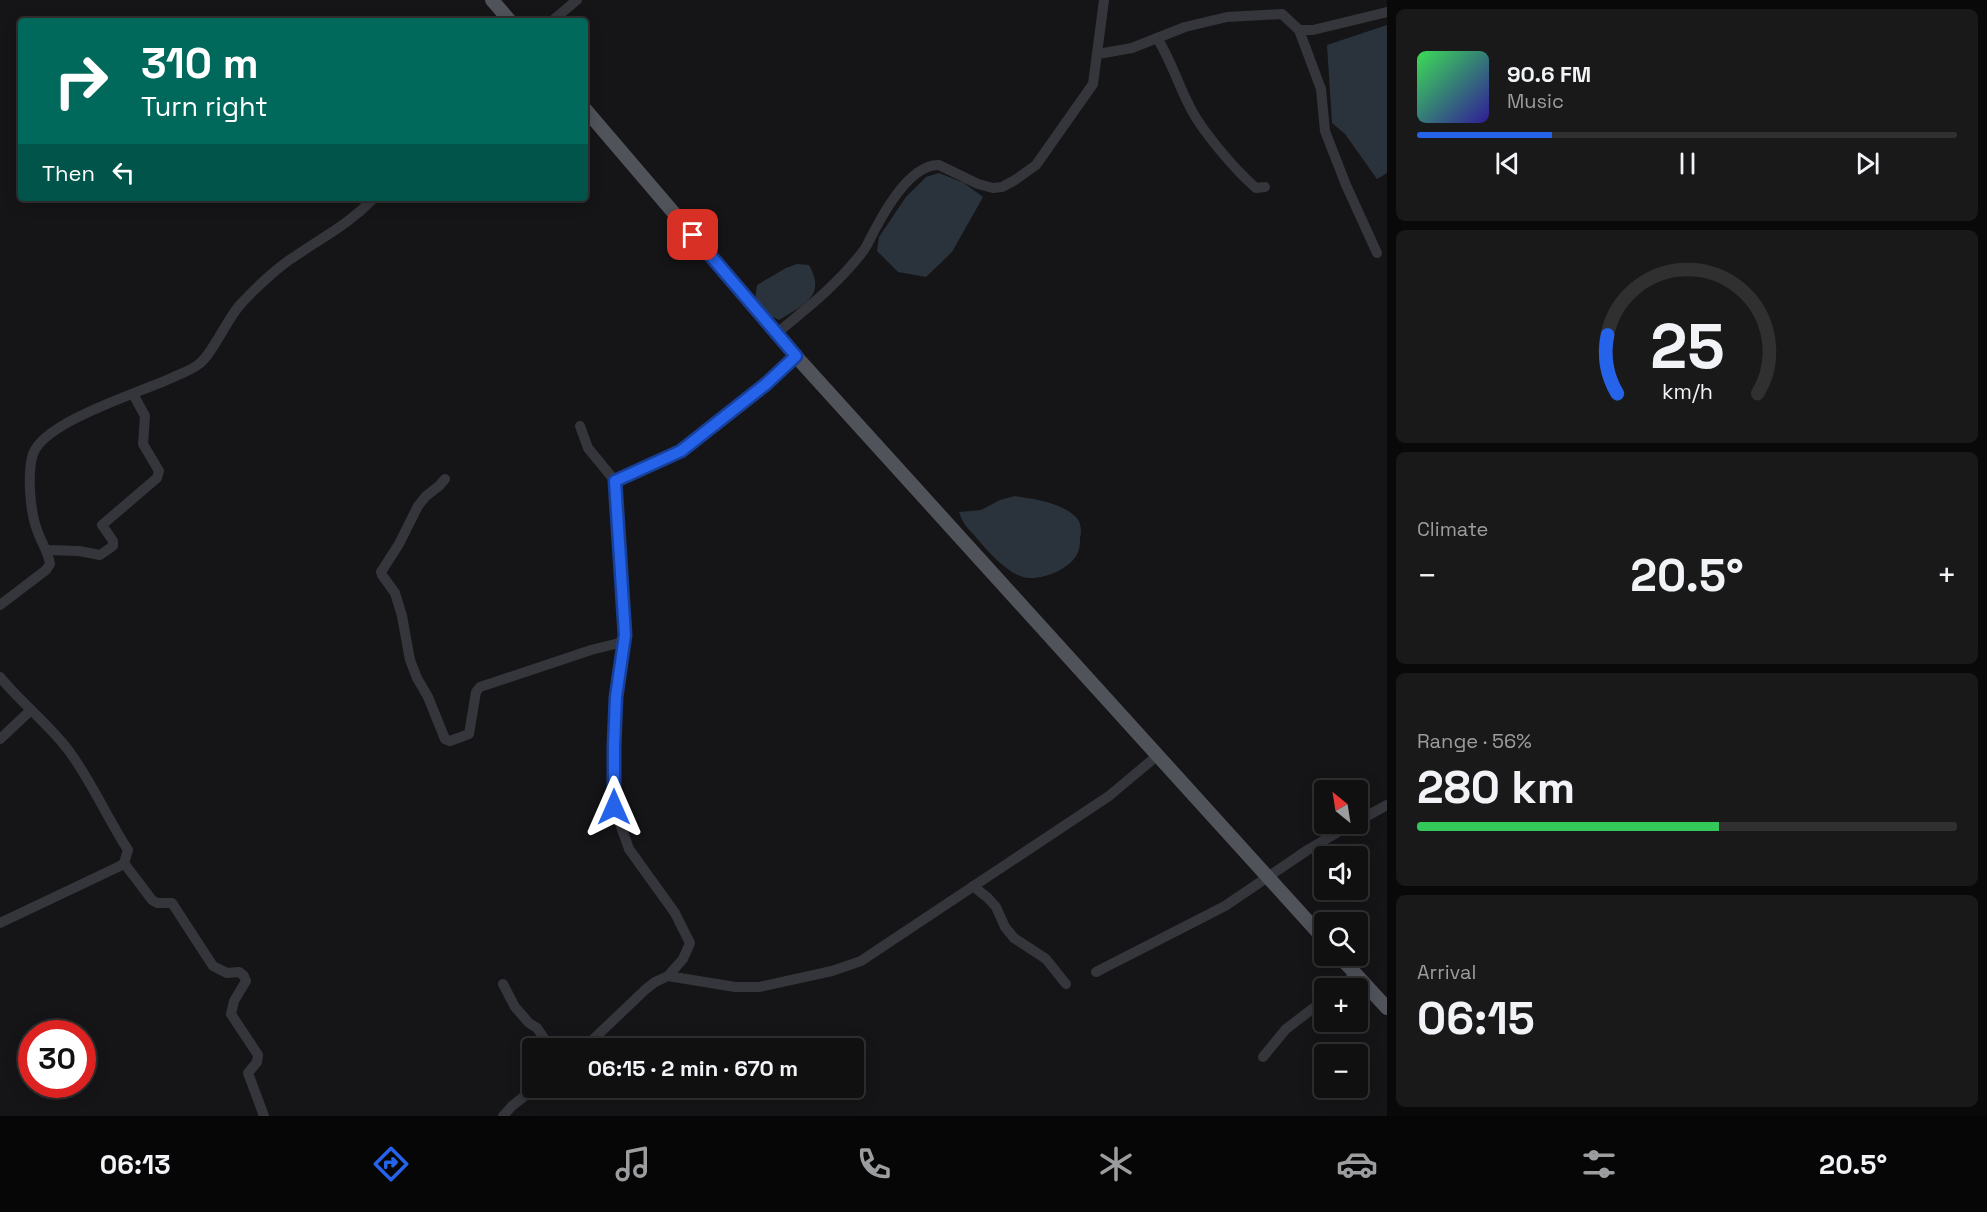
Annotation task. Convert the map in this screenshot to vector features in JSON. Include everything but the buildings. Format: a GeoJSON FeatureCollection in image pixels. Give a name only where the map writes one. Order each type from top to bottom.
{"type":"FeatureCollection","features":[{"type":"Feature","properties":{"kind":"main road"},"geometry":{"type":"LineString","coordinates":[[492,0],[507,18]]}},
{"type":"Feature","properties":{"kind":"main road"},"geometry":{"type":"LineString","coordinates":[[588,112],[796,356],[1314,928]]}},
{"type":"Feature","properties":{"kind":"main road"},"geometry":{"type":"LineString","coordinates":[[1348,966],[1387,1008]]}},
{"type":"Feature","properties":{"kind":"street"},"geometry":{"type":"LineString","coordinates":[[556,18],[577,0]]}},
{"type":"Feature","properties":{"kind":"street"},"geometry":{"type":"LineString","coordinates":[[777,333],[847,270],[868,244],[885,209],[919,171],[932,165],[939,165],[978,184],[993,188],[1002,187],[1036,165],[1094,84],[1104,0]]}},
{"type":"Feature","properties":{"kind":"street"},"geometry":{"type":"LineString","coordinates":[[1299,30],[1314,30],[1387,12]]}},
{"type":"Feature","properties":{"kind":"street"},"geometry":{"type":"LineString","coordinates":[[1098,54],[1132,48],[1185,27],[1227,17],[1282,14],[1299,30],[1321,89],[1325,130],[1377,253]]}},
{"type":"Feature","properties":{"kind":"street"},"geometry":{"type":"LineString","coordinates":[[1157,38],[1170,59],[1189,106],[1206,131],[1245,178],[1256,188],[1265,187]]}},
{"type":"Feature","properties":{"kind":"street"},"geometry":{"type":"LineString","coordinates":[[0,605],[46,570],[50,564],[47,549],[36,530],[29,480],[33,454],[41,442],[54,432],[98,408],[200,364],[239,305],[292,257],[332,234],[361,212],[371,201]]}},
{"type":"Feature","properties":{"kind":"street"},"geometry":{"type":"LineString","coordinates":[[615,481],[681,451],[766,384],[796,356]]}},
{"type":"Feature","properties":{"kind":"street"},"geometry":{"type":"LineString","coordinates":[[47,549],[100,555],[105,553],[114,542],[102,525],[156,478],[159,471],[143,444],[145,416],[133,394]]}},
{"type":"Feature","properties":{"kind":"street"},"geometry":{"type":"LineString","coordinates":[[580,426],[588,448],[615,481],[624,642],[616,706],[614,807],[629,849],[675,913],[690,943],[683,959],[668,976],[646,989],[595,1038]]}},
{"type":"Feature","properties":{"kind":"street"},"geometry":{"type":"LineString","coordinates":[[445,479],[418,506],[399,544],[381,572],[395,592],[410,660],[445,739],[450,741],[469,734],[476,692],[480,687],[591,650],[624,642]]}},
{"type":"Feature","properties":{"kind":"street"},"geometry":{"type":"LineString","coordinates":[[0,677],[54,732],[71,753],[128,850],[124,862],[0,923]]}},
{"type":"Feature","properties":{"kind":"street"},"geometry":{"type":"LineString","coordinates":[[0,739],[31,710]]}},
{"type":"Feature","properties":{"kind":"street"},"geometry":{"type":"LineString","coordinates":[[668,976],[748,988],[832,971],[861,961],[1109,796],[1158,756]]}},
{"type":"Feature","properties":{"kind":"street"},"geometry":{"type":"LineString","coordinates":[[1368,815],[1387,806]]}},
{"type":"Feature","properties":{"kind":"street"},"geometry":{"type":"LineString","coordinates":[[1096,972],[1225,906],[1335,834]]}},
{"type":"Feature","properties":{"kind":"street"},"geometry":{"type":"LineString","coordinates":[[124,862],[152,900],[158,903],[172,903],[213,966],[227,973],[239,972],[244,976],[246,981],[234,1001],[231,1014],[258,1055],[257,1062],[248,1073],[264,1116]]}},
{"type":"Feature","properties":{"kind":"street"},"geometry":{"type":"LineString","coordinates":[[973,886],[996,907],[1005,927],[1014,938],[1046,959],[1066,984]]}},
{"type":"Feature","properties":{"kind":"street"},"geometry":{"type":"LineString","coordinates":[[1351,978],[1356,974]]}},
{"type":"Feature","properties":{"kind":"street"},"geometry":{"type":"LineString","coordinates":[[503,984],[515,1007],[544,1038]]}},
{"type":"Feature","properties":{"kind":"street"},"geometry":{"type":"LineString","coordinates":[[1263,1057],[1286,1029],[1314,1008]]}},
{"type":"Feature","properties":{"kind":"street"},"geometry":{"type":"LineString","coordinates":[[503,1116],[523,1098]]}},
{"type":"Feature","properties":{"kind":"shaded area"},"geometry":{"type":"Polygon","coordinates":[[[1387,25],[1387,173],[1377,179],[1345,134],[1332,123],[1327,45],[1387,25]]]}},
{"type":"Feature","properties":{"kind":"shaded area"},"geometry":{"type":"Polygon","coordinates":[[[939,173],[964,183],[983,197],[952,252],[926,277],[898,272],[877,251],[879,237],[906,197],[926,177],[939,173]]]}},
{"type":"Feature","properties":{"kind":"shaded area"},"geometry":{"type":"Polygon","coordinates":[[[797,264],[809,265],[814,276],[814,292],[804,304],[779,320],[771,316],[755,300],[757,285],[797,264]]]}},
{"type":"Feature","properties":{"kind":"shaded area"},"geometry":{"type":"Polygon","coordinates":[[[1015,496],[1055,505],[1070,512],[1078,519],[1081,530],[1080,547],[1069,564],[1054,573],[1038,578],[1017,575],[989,552],[961,518],[959,512],[981,510],[1000,500],[1015,496]]]}},
{"type":"Feature","properties":{"kind":"route"},"geometry":{"type":"LineString","coordinates":[[614,807],[616,697],[625,635],[615,481],[681,451],[766,384],[796,356],[693,235]]}}]}
